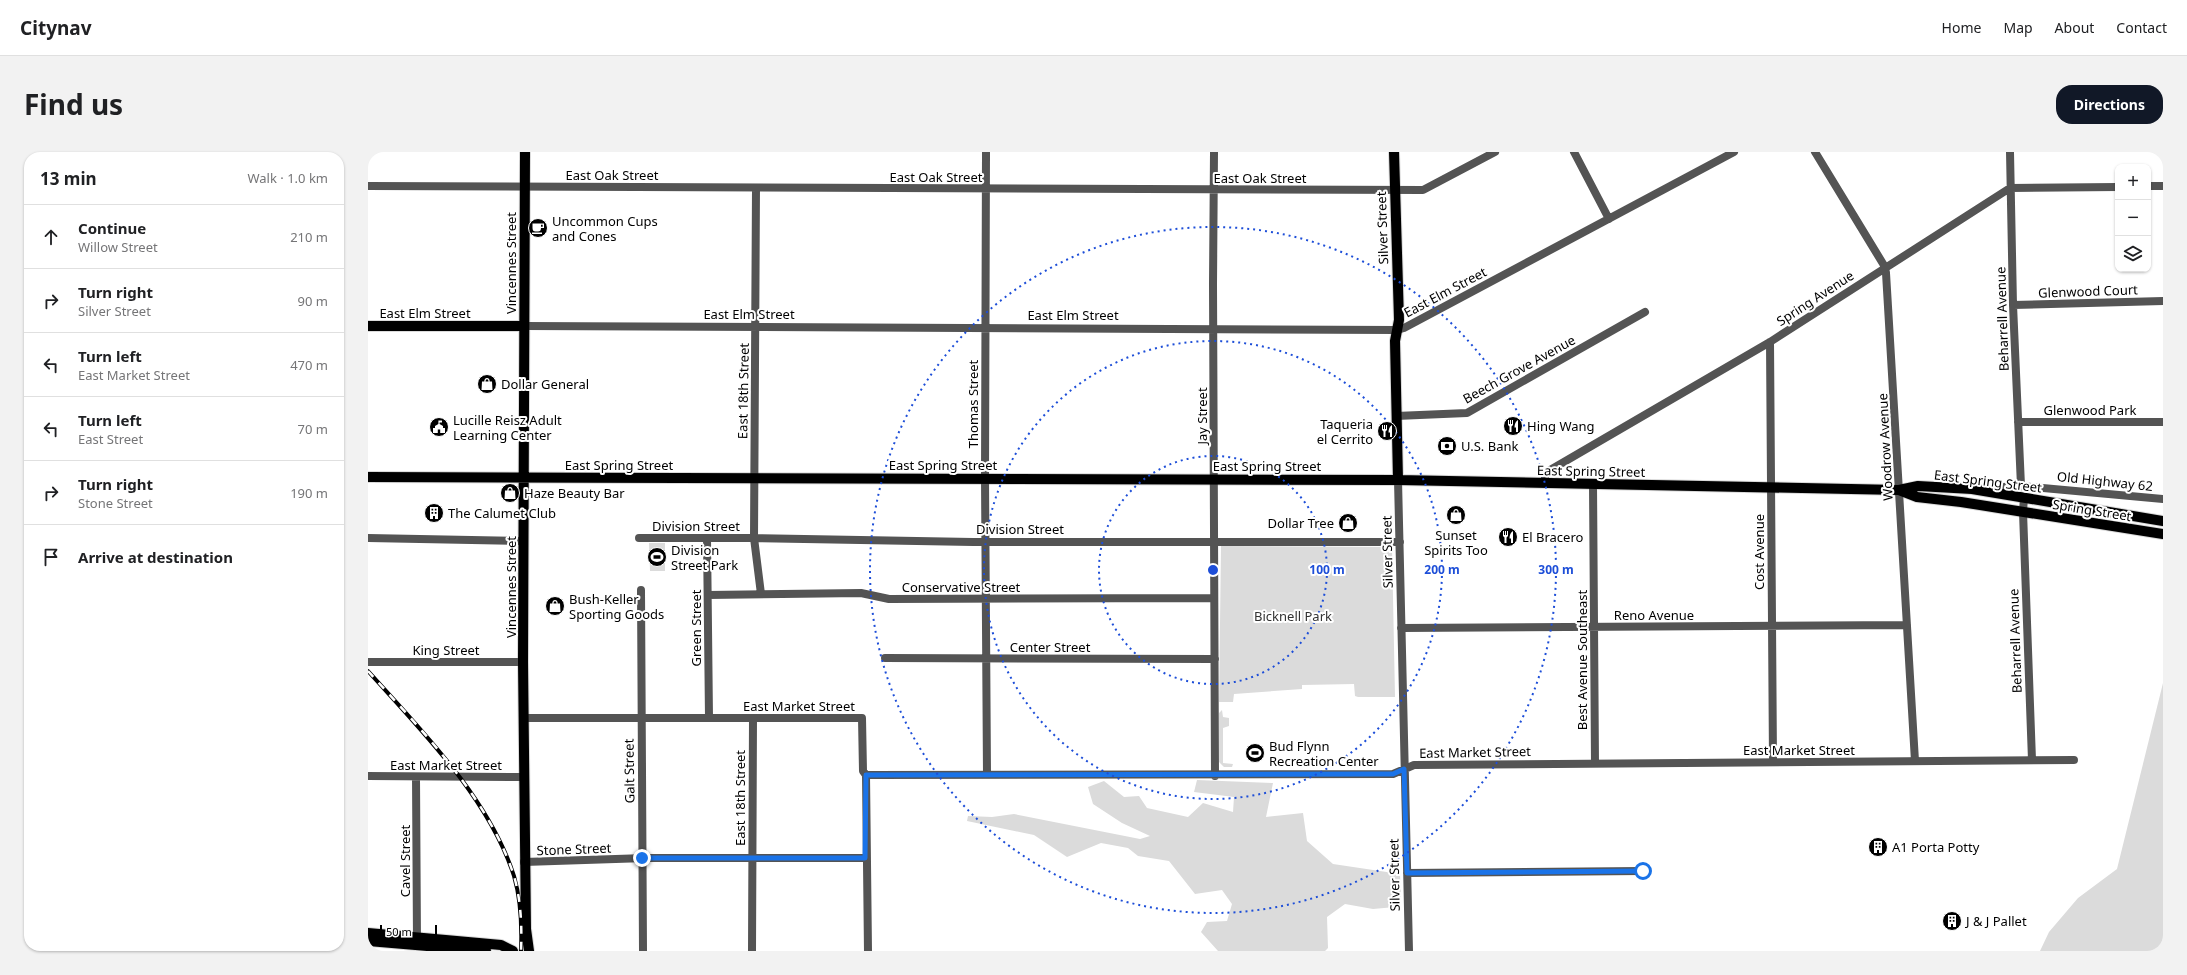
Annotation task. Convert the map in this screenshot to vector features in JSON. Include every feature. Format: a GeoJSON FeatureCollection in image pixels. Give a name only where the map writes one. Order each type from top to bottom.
{"type":"FeatureCollection","features":[{"type":"Feature","properties":{"kind":"main road","name":"Vincennes Street"},"geometry":{"type":"LineString","coordinates":[[525,152],[523,662],[524,862],[529,951]]}},
{"type":"Feature","properties":{"kind":"main road","name":"Silver Street"},"geometry":{"type":"LineString","coordinates":[[1394,152],[1399,320],[1395,341],[1398,480]]}},
{"type":"Feature","properties":{"kind":"main road","name":"East Elm Street"},"geometry":{"type":"LineString","coordinates":[[368,326],[524,326]]}},
{"type":"Feature","properties":{"kind":"main road","name":"East Spring Street"},"geometry":{"type":"LineString","coordinates":[[368,476],[1398,480],[1899,490],[1918,486],[1972,489],[2163,521]]}},
{"type":"Feature","properties":{"kind":"main road","name":"Spring Street"},"geometry":{"type":"LineString","coordinates":[[1899,490],[1917,497],[2163,534]]}},
{"type":"Feature","properties":{"kind":"main road"},"geometry":{"type":"LineString","coordinates":[[2144,532],[2163,541]]}},
{"type":"Feature","properties":{"kind":"main road"},"geometry":{"type":"LineString","coordinates":[[368,933],[431,946],[486,951]]}},
{"type":"Feature","properties":{"kind":"main road"},"geometry":{"type":"LineString","coordinates":[[368,941],[417,942]]}},
{"type":"Feature","properties":{"kind":"main road"},"geometry":{"type":"LineString","coordinates":[[431,946],[501,945],[513,951]]}},
{"type":"Feature","properties":{"kind":"street","name":"Thomas Street"},"geometry":{"type":"LineString","coordinates":[[986,152],[985,541],[987,775]]}},
{"type":"Feature","properties":{"kind":"street","name":"Jay Street"},"geometry":{"type":"LineString","coordinates":[[1214,152],[1213,329],[1215,479],[1215,776]]}},
{"type":"Feature","properties":{"kind":"street","name":"East Oak Street"},"geometry":{"type":"LineString","coordinates":[[368,186],[1424,190],[1495,152]]}},
{"type":"Feature","properties":{"kind":"street"},"geometry":{"type":"LineString","coordinates":[[1574,152],[1609,219]]}},
{"type":"Feature","properties":{"kind":"street","name":"East Elm Street"},"geometry":{"type":"LineString","coordinates":[[524,326],[1397,330],[1404,328],[1734,152]]}},
{"type":"Feature","properties":{"kind":"street","name":"Woodrow Avenue"},"geometry":{"type":"LineString","coordinates":[[1814,152],[1885,267],[1915,761]]}},
{"type":"Feature","properties":{"kind":"street","name":"Beharrell Avenue"},"geometry":{"type":"LineString","coordinates":[[2010,152],[2013,305],[2021,486]]}},
{"type":"Feature","properties":{"kind":"street"},"geometry":{"type":"LineString","coordinates":[[2151,186],[2163,186]]}},
{"type":"Feature","properties":{"kind":"street"},"geometry":{"type":"LineString","coordinates":[[2010,188],[2115,187]]}},
{"type":"Feature","properties":{"kind":"street","name":"East 18th Street"},"geometry":{"type":"LineString","coordinates":[[756,188],[754,538],[761,594]]}},
{"type":"Feature","properties":{"kind":"street","name":"Spring Avenue"},"geometry":{"type":"LineString","coordinates":[[1545,483],[1545,473],[1770,342],[2010,188]]}},
{"type":"Feature","properties":{"kind":"street","name":"Glenwood Court"},"geometry":{"type":"LineString","coordinates":[[2013,305],[2163,301]]}},
{"type":"Feature","properties":{"kind":"street","name":"Beech Grove Avenue"},"geometry":{"type":"LineString","coordinates":[[1396,416],[1467,413],[1645,312]]}},
{"type":"Feature","properties":{"kind":"street","name":"Cost Avenue"},"geometry":{"type":"LineString","coordinates":[[1770,342],[1773,762]]}},
{"type":"Feature","properties":{"kind":"street","name":"Glenwood Park"},"geometry":{"type":"LineString","coordinates":[[2018,422],[2163,422]]}},
{"type":"Feature","properties":{"kind":"street","name":"Silver Street"},"geometry":{"type":"LineString","coordinates":[[1398,480],[1409,951]]}},
{"type":"Feature","properties":{"kind":"street","name":"Best Avenue Southeast"},"geometry":{"type":"LineString","coordinates":[[1593,484],[1595,763]]}},
{"type":"Feature","properties":{"kind":"street","name":"Old Highway 62"},"geometry":{"type":"LineString","coordinates":[[1972,489],[2021,486],[2163,499]]}},
{"type":"Feature","properties":{"kind":"street","name":"Beharrell Avenue"},"geometry":{"type":"LineString","coordinates":[[2024,497],[2023,512],[2032,760]]}},
{"type":"Feature","properties":{"kind":"street"},"geometry":{"type":"LineString","coordinates":[[368,538],[524,541]]}},
{"type":"Feature","properties":{"kind":"street","name":"Division Street"},"geometry":{"type":"LineString","coordinates":[[639,538],[1400,542]]}},
{"type":"Feature","properties":{"kind":"street","name":"Green Street"},"geometry":{"type":"LineString","coordinates":[[707,538],[709,718]]}},
{"type":"Feature","properties":{"kind":"street","name":"Galt Street"},"geometry":{"type":"LineString","coordinates":[[641,590],[640,718],[643,951]]}},
{"type":"Feature","properties":{"kind":"street","name":"Conservative Street"},"geometry":{"type":"LineString","coordinates":[[708,595],[861,593],[890,599],[1214,598]]}},
{"type":"Feature","properties":{"kind":"street","name":"Reno Avenue"},"geometry":{"type":"LineString","coordinates":[[1401,628],[1907,625]]}},
{"type":"Feature","properties":{"kind":"street","name":"Center Street"},"geometry":{"type":"LineString","coordinates":[[885,658],[1215,659]]}},
{"type":"Feature","properties":{"kind":"street","name":"King Street"},"geometry":{"type":"LineString","coordinates":[[368,662],[523,662]]}},
{"type":"Feature","properties":{"kind":"street","name":"East Market Street"},"geometry":{"type":"LineString","coordinates":[[524,718],[862,718],[862,763],[866,775],[1215,776],[1393,774],[1414,765],[2074,760]]}},
{"type":"Feature","properties":{"kind":"street","name":"East 18th Street"},"geometry":{"type":"LineString","coordinates":[[752,718],[752,951]]}},
{"type":"Feature","properties":{"kind":"street"},"geometry":{"type":"LineString","coordinates":[[866,775],[865,858],[868,951]]}},
{"type":"Feature","properties":{"kind":"street","name":"East Market Street"},"geometry":{"type":"LineString","coordinates":[[368,776],[524,777]]}},
{"type":"Feature","properties":{"kind":"street","name":"Cavel Street"},"geometry":{"type":"LineString","coordinates":[[416,777],[417,942]]}},
{"type":"Feature","properties":{"kind":"street","name":"Stone Street"},"geometry":{"type":"LineString","coordinates":[[524,862],[642,858],[865,858]]}},
{"type":"Feature","properties":{"kind":"street"},"geometry":{"type":"LineString","coordinates":[[1407,873],[1643,871]]}},
{"type":"Feature","properties":{"kind":"green space","name":"Division Street Park"},"geometry":{"type":"Polygon","coordinates":[[[649,543],[665,543],[665,571],[650,571],[649,543]]]}},
{"type":"Feature","properties":{"kind":"green space","name":"Bicknell Park"},"geometry":{"type":"Polygon","coordinates":[[[1221,546],[1392,547],[1395,697],[1358,697],[1355,696],[1354,684],[1302,685],[1302,689],[1234,694],[1233,702],[1219,702],[1221,546]]]}},
{"type":"Feature","properties":{"kind":"green space"},"geometry":{"type":"Polygon","coordinates":[[[2163,683],[2163,951],[2040,951],[2049,932],[2078,898],[2117,869],[2163,683]]]}},
{"type":"Feature","properties":{"kind":"green space"},"geometry":{"type":"Polygon","coordinates":[[[1222,710],[1223,717],[1229,718],[1229,726],[1223,728],[1223,763],[1233,764],[1232,767],[1224,767],[1219,762],[1219,713],[1222,710]]]}},
{"type":"Feature","properties":{"kind":"green space"},"geometry":{"type":"Polygon","coordinates":[[[1197,780],[1273,783],[1266,817],[1303,813],[1307,841],[1333,864],[1400,874],[1401,899],[1395,907],[1373,909],[1345,904],[1327,917],[1328,948],[1325,951],[1218,951],[1201,932],[1207,922],[1227,921],[1232,904],[1222,890],[1195,894],[1169,861],[1138,856],[1128,848],[1101,843],[1067,857],[1034,835],[967,821],[968,816],[992,817],[1014,814],[1140,839],[1150,836],[1122,823],[1093,804],[1088,787],[1104,781],[1124,797],[1139,796],[1147,808],[1188,817],[1203,803],[1233,812],[1234,797],[1194,792],[1197,780]]]}},
{"type":"Feature","properties":{"kind":"railway"},"geometry":{"type":"LineString","coordinates":[[368,671],[452,766],[488,819],[503,847],[514,876],[520,913],[521,951]]}},
{"type":"Feature","properties":{"kind":"place","name":"Uncommon Cups and Cones"},"geometry":{"type":"Point","coordinates":[538,228]}},
{"type":"Feature","properties":{"kind":"place","name":"Dollar General"},"geometry":{"type":"Point","coordinates":[487,384]}},
{"type":"Feature","properties":{"kind":"place","name":"Hing Wang"},"geometry":{"type":"Point","coordinates":[1513,426]}},
{"type":"Feature","properties":{"kind":"place","name":"Lucille Reisz Adult Learning Center"},"geometry":{"type":"Point","coordinates":[439,427]}},
{"type":"Feature","properties":{"kind":"place","name":"Taqueria el Cerrito"},"geometry":{"type":"Point","coordinates":[1387,431]}},
{"type":"Feature","properties":{"kind":"place","name":"U.S. Bank"},"geometry":{"type":"Point","coordinates":[1447,446]}},
{"type":"Feature","properties":{"kind":"place","name":"Haze Beauty Bar"},"geometry":{"type":"Point","coordinates":[510,493]}},
{"type":"Feature","properties":{"kind":"place","name":"The Calumet Club"},"geometry":{"type":"Point","coordinates":[434,513]}},
{"type":"Feature","properties":{"kind":"place","name":"Sunset Spirits Too"},"geometry":{"type":"Point","coordinates":[1456,515]}},
{"type":"Feature","properties":{"kind":"place","name":"Dollar Tree"},"geometry":{"type":"Point","coordinates":[1348,523]}},
{"type":"Feature","properties":{"kind":"place","name":"El Bracero"},"geometry":{"type":"Point","coordinates":[1508,537]}},
{"type":"Feature","properties":{"kind":"place","name":"Division Street Park"},"geometry":{"type":"Point","coordinates":[657,557]}},
{"type":"Feature","properties":{"kind":"place","name":"Bush-Keller Sporting Goods"},"geometry":{"type":"Point","coordinates":[555,606]}},
{"type":"Feature","properties":{"kind":"place","name":"Bud Flynn Recreation Center"},"geometry":{"type":"Point","coordinates":[1255,753]}},
{"type":"Feature","properties":{"kind":"place","name":"A1 Porta Potty"},"geometry":{"type":"Point","coordinates":[1878,847]}},
{"type":"Feature","properties":{"kind":"place","name":"J & J Pallet"},"geometry":{"type":"Point","coordinates":[1952,921]}},
{"type":"Feature","properties":{"kind":"route"},"geometry":{"type":"LineString","coordinates":[[642,858],[865,858],[866,775],[1215,776],[1393,774],[1404,769],[1407,873],[1643,871]]}}]}
